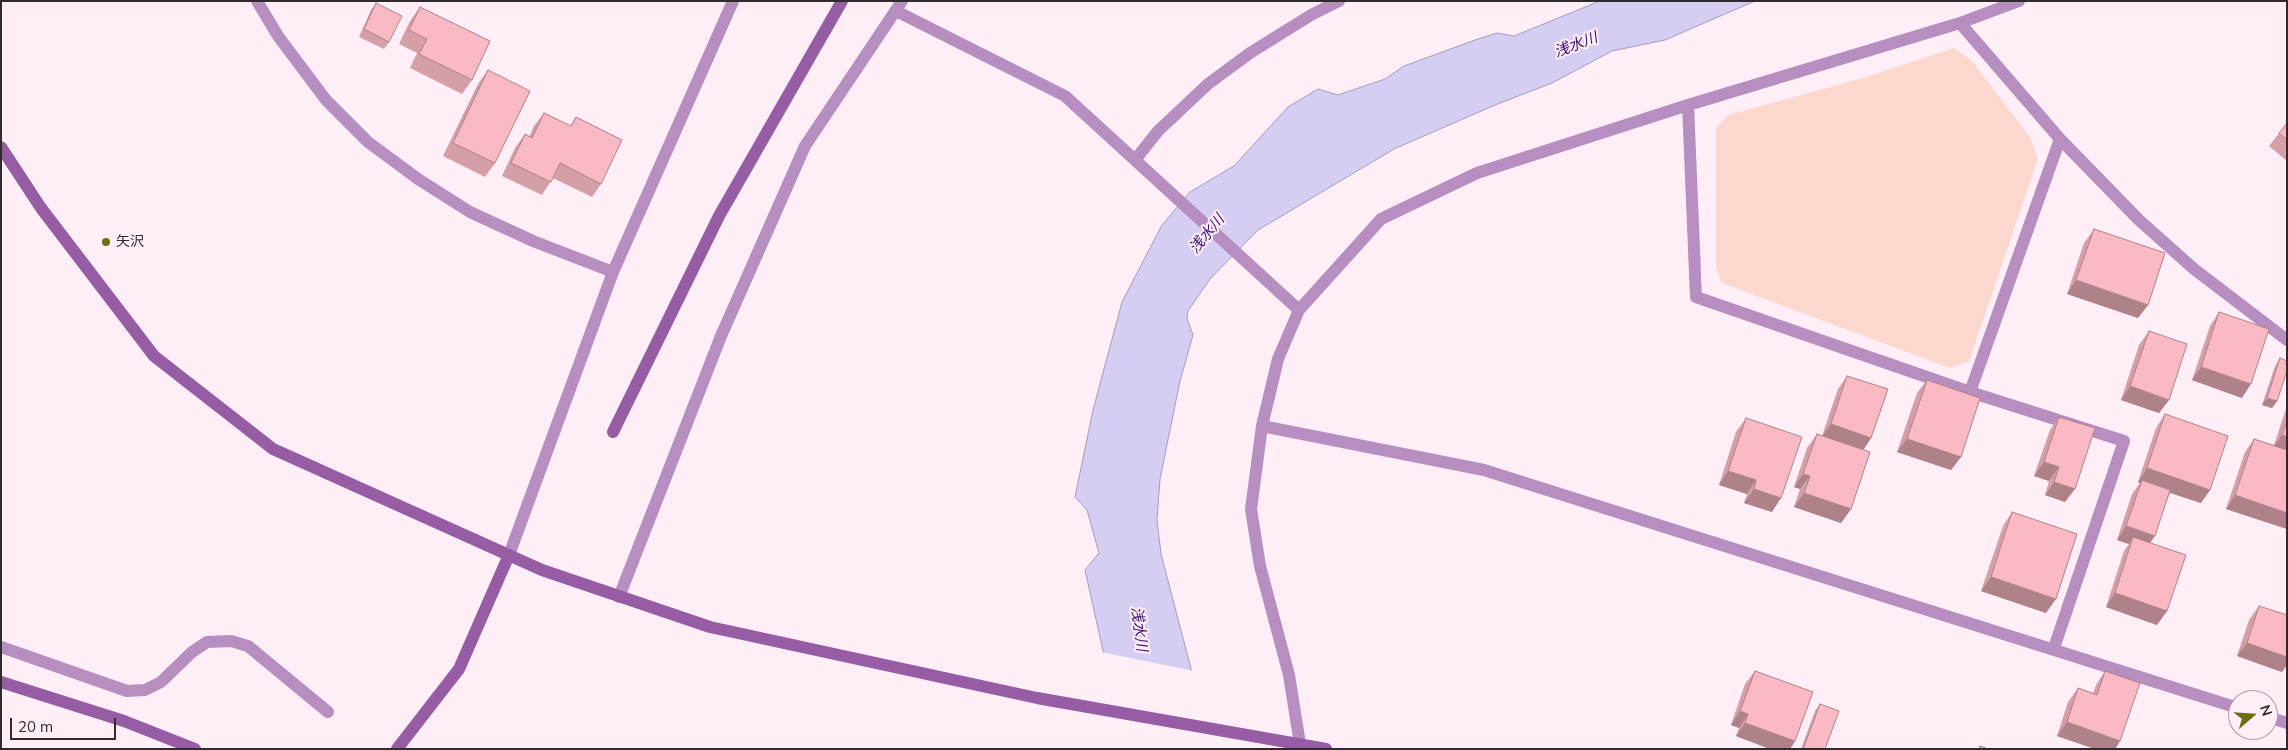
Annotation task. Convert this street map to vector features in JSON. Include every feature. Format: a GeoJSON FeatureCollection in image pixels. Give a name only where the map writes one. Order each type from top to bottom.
{"type":"FeatureCollection","features":[{"type":"Feature","properties":{"kind":"street"},"geometry":{"type":"LineString","coordinates":[[257,1],[278,36],[326,100],[368,142],[418,179],[470,212],[533,241],[613,272]]}},
{"type":"Feature","properties":{"kind":"street"},"geometry":{"type":"LineString","coordinates":[[397,749],[459,669],[509,555],[613,272],[733,1]]}},
{"type":"Feature","properties":{"kind":"street"},"geometry":{"type":"LineString","coordinates":[[613,432],[719,216],[842,1]]}},
{"type":"Feature","properties":{"kind":"street"},"geometry":{"type":"LineString","coordinates":[[1135,160],[1158,131],[1208,84],[1250,53],[1311,15],[1339,1]]}},
{"type":"Feature","properties":{"kind":"street"},"geometry":{"type":"LineString","coordinates":[[1300,744],[1289,675],[1260,566],[1251,509],[1262,426],[1278,359],[1299,310],[1381,219],[1478,173],[1688,105],[1960,23],[2019,1]]}},
{"type":"Feature","properties":{"kind":"street"},"geometry":{"type":"LineString","coordinates":[[619,597],[721,336],[805,146],[899,6],[1065,96],[1299,310]]}},
{"type":"Feature","properties":{"kind":"street"},"geometry":{"type":"LineString","coordinates":[[1960,23],[2060,139],[2139,220],[2187,263],[2287,340]]}},
{"type":"Feature","properties":{"kind":"street"},"geometry":{"type":"LineString","coordinates":[[1688,105],[1696,297],[1970,392],[2124,441],[2054,648]]}},
{"type":"Feature","properties":{"kind":"street"},"geometry":{"type":"LineString","coordinates":[[1970,392],[2060,139]]}},
{"type":"Feature","properties":{"kind":"street"},"geometry":{"type":"LineString","coordinates":[[1,147],[42,208],[154,356],[273,449],[542,570],[710,627],[1037,698],[1326,749]]}},
{"type":"Feature","properties":{"kind":"street"},"geometry":{"type":"LineString","coordinates":[[1262,426],[1484,470],[2054,648],[2228,705]]}},
{"type":"Feature","properties":{"kind":"street"},"geometry":{"type":"LineString","coordinates":[[1,647],[127,692],[145,690],[161,682],[192,652],[207,642],[231,641],[248,646],[328,712]]}},
{"type":"Feature","properties":{"kind":"street"},"geometry":{"type":"LineString","coordinates":[[1,682],[124,721],[195,749]]}},
{"type":"Feature","properties":{"kind":"shaded area"},"geometry":{"type":"Polygon","coordinates":[[[1953,48],[1971,60],[2030,137],[2038,159],[1969,361],[1950,368],[1722,283],[1716,268],[1716,128],[1728,115],[1867,77],[1953,48]]]}},
{"type":"Feature","properties":{"kind":"water","name":"浅水川"},"geometry":{"type":"Polygon","coordinates":[[[1600,1],[1755,1],[1665,40],[1612,51],[1552,83],[1495,105],[1394,149],[1258,230],[1210,279],[1188,311],[1187,318],[1193,335],[1180,381],[1160,479],[1157,520],[1161,554],[1212,749],[1125,749],[1085,570],[1099,553],[1087,510],[1075,497],[1093,410],[1122,302],[1162,225],[1190,192],[1234,166],[1288,107],[1318,89],[1338,95],[1385,79],[1404,66],[1475,40],[1497,33],[1514,36],[1600,1]]]}},
{"type":"Feature","properties":{"kind":"pier"},"geometry":{"type":"Polygon","coordinates":[[[1101,652],[1194,671],[1215,749],[1122,749],[1101,652]]]}},
{"type":"Feature","properties":{"kind":"building"},"geometry":{"type":"Polygon","coordinates":[[[376,3],[402,16],[389,42],[364,29],[376,3]]]}},
{"type":"Feature","properties":{"kind":"building"},"geometry":{"type":"Polygon","coordinates":[[[420,7],[490,41],[472,80],[419,54],[427,39],[409,30],[420,7]]]}},
{"type":"Feature","properties":{"kind":"building"},"geometry":{"type":"Polygon","coordinates":[[[488,70],[530,91],[495,163],[453,143],[488,70]]]}},
{"type":"Feature","properties":{"kind":"building"},"geometry":{"type":"Polygon","coordinates":[[[544,113],[571,126],[576,117],[622,140],[601,184],[560,163],[551,182],[511,163],[525,134],[532,138],[544,113]]]}},
{"type":"Feature","properties":{"kind":"building"},"geometry":{"type":"Polygon","coordinates":[[[2287,123],[2287,140],[2279,133],[2287,123]]]}},
{"type":"Feature","properties":{"kind":"building"},"geometry":{"type":"Polygon","coordinates":[[[2094,229],[2165,253],[2148,305],[2076,280],[2094,229]]]}},
{"type":"Feature","properties":{"kind":"building"},"geometry":{"type":"Polygon","coordinates":[[[2219,312],[2269,329],[2251,384],[2201,367],[2219,312]]]}},
{"type":"Feature","properties":{"kind":"building"},"geometry":{"type":"Polygon","coordinates":[[[2149,331],[2187,344],[2169,400],[2130,386],[2149,331]]]}},
{"type":"Feature","properties":{"kind":"building"},"geometry":{"type":"Polygon","coordinates":[[[2280,358],[2287,361],[2287,371],[2277,401],[2267,398],[2280,358]]]}},
{"type":"Feature","properties":{"kind":"building"},"geometry":{"type":"Polygon","coordinates":[[[1847,376],[1888,389],[1871,438],[1831,424],[1847,376]]]}},
{"type":"Feature","properties":{"kind":"building"},"geometry":{"type":"Polygon","coordinates":[[[1927,380],[1980,398],[1961,457],[1907,439],[1927,380]]]}},
{"type":"Feature","properties":{"kind":"building"},"geometry":{"type":"Polygon","coordinates":[[[2165,414],[2228,436],[2210,490],[2147,468],[2165,414]]]}},
{"type":"Feature","properties":{"kind":"building"},"geometry":{"type":"Polygon","coordinates":[[[2059,417],[2095,428],[2075,489],[2054,482],[2059,467],[2044,462],[2059,417]]]}},
{"type":"Feature","properties":{"kind":"building"},"geometry":{"type":"Polygon","coordinates":[[[1746,418],[1802,437],[1781,498],[1754,489],[1756,480],[1728,471],[1746,418]]]}},
{"type":"Feature","properties":{"kind":"building"},"geometry":{"type":"Polygon","coordinates":[[[2287,421],[2287,437],[2282,435],[2287,421]]]}},
{"type":"Feature","properties":{"kind":"building"},"geometry":{"type":"Polygon","coordinates":[[[1817,434],[1870,452],[1851,509],[1804,493],[1810,476],[1803,474],[1817,434]]]}},
{"type":"Feature","properties":{"kind":"building"},"geometry":{"type":"Polygon","coordinates":[[[2254,439],[2287,450],[2287,513],[2235,495],[2254,439]]]}},
{"type":"Feature","properties":{"kind":"building"},"geometry":{"type":"Polygon","coordinates":[[[2142,480],[2170,490],[2155,536],[2126,526],[2142,480]]]}},
{"type":"Feature","properties":{"kind":"building"},"geometry":{"type":"Polygon","coordinates":[[[2012,512],[2077,534],[2056,599],[1991,577],[2012,512]]]}},
{"type":"Feature","properties":{"kind":"building"},"geometry":{"type":"Polygon","coordinates":[[[2133,537],[2186,555],[2167,611],[2115,593],[2133,537]]]}},
{"type":"Feature","properties":{"kind":"building"},"geometry":{"type":"Polygon","coordinates":[[[2259,606],[2287,615],[2287,657],[2247,643],[2259,606]]]}},
{"type":"Feature","properties":{"kind":"building"},"geometry":{"type":"Polygon","coordinates":[[[1755,671],[1813,692],[1795,741],[1745,723],[1748,714],[1740,711],[1755,671]]]}},
{"type":"Feature","properties":{"kind":"building"},"geometry":{"type":"Polygon","coordinates":[[[2105,671],[2140,683],[2120,741],[2067,722],[2078,688],[2097,695],[2105,671]]]}},
{"type":"Feature","properties":{"kind":"building"},"geometry":{"type":"Polygon","coordinates":[[[1820,704],[1839,711],[1825,749],[1803,749],[1820,704]]]}},
{"type":"Feature","properties":{"kind":"place","name":"矢沢"},"geometry":{"type":"Point","coordinates":[106,242]}}]}
